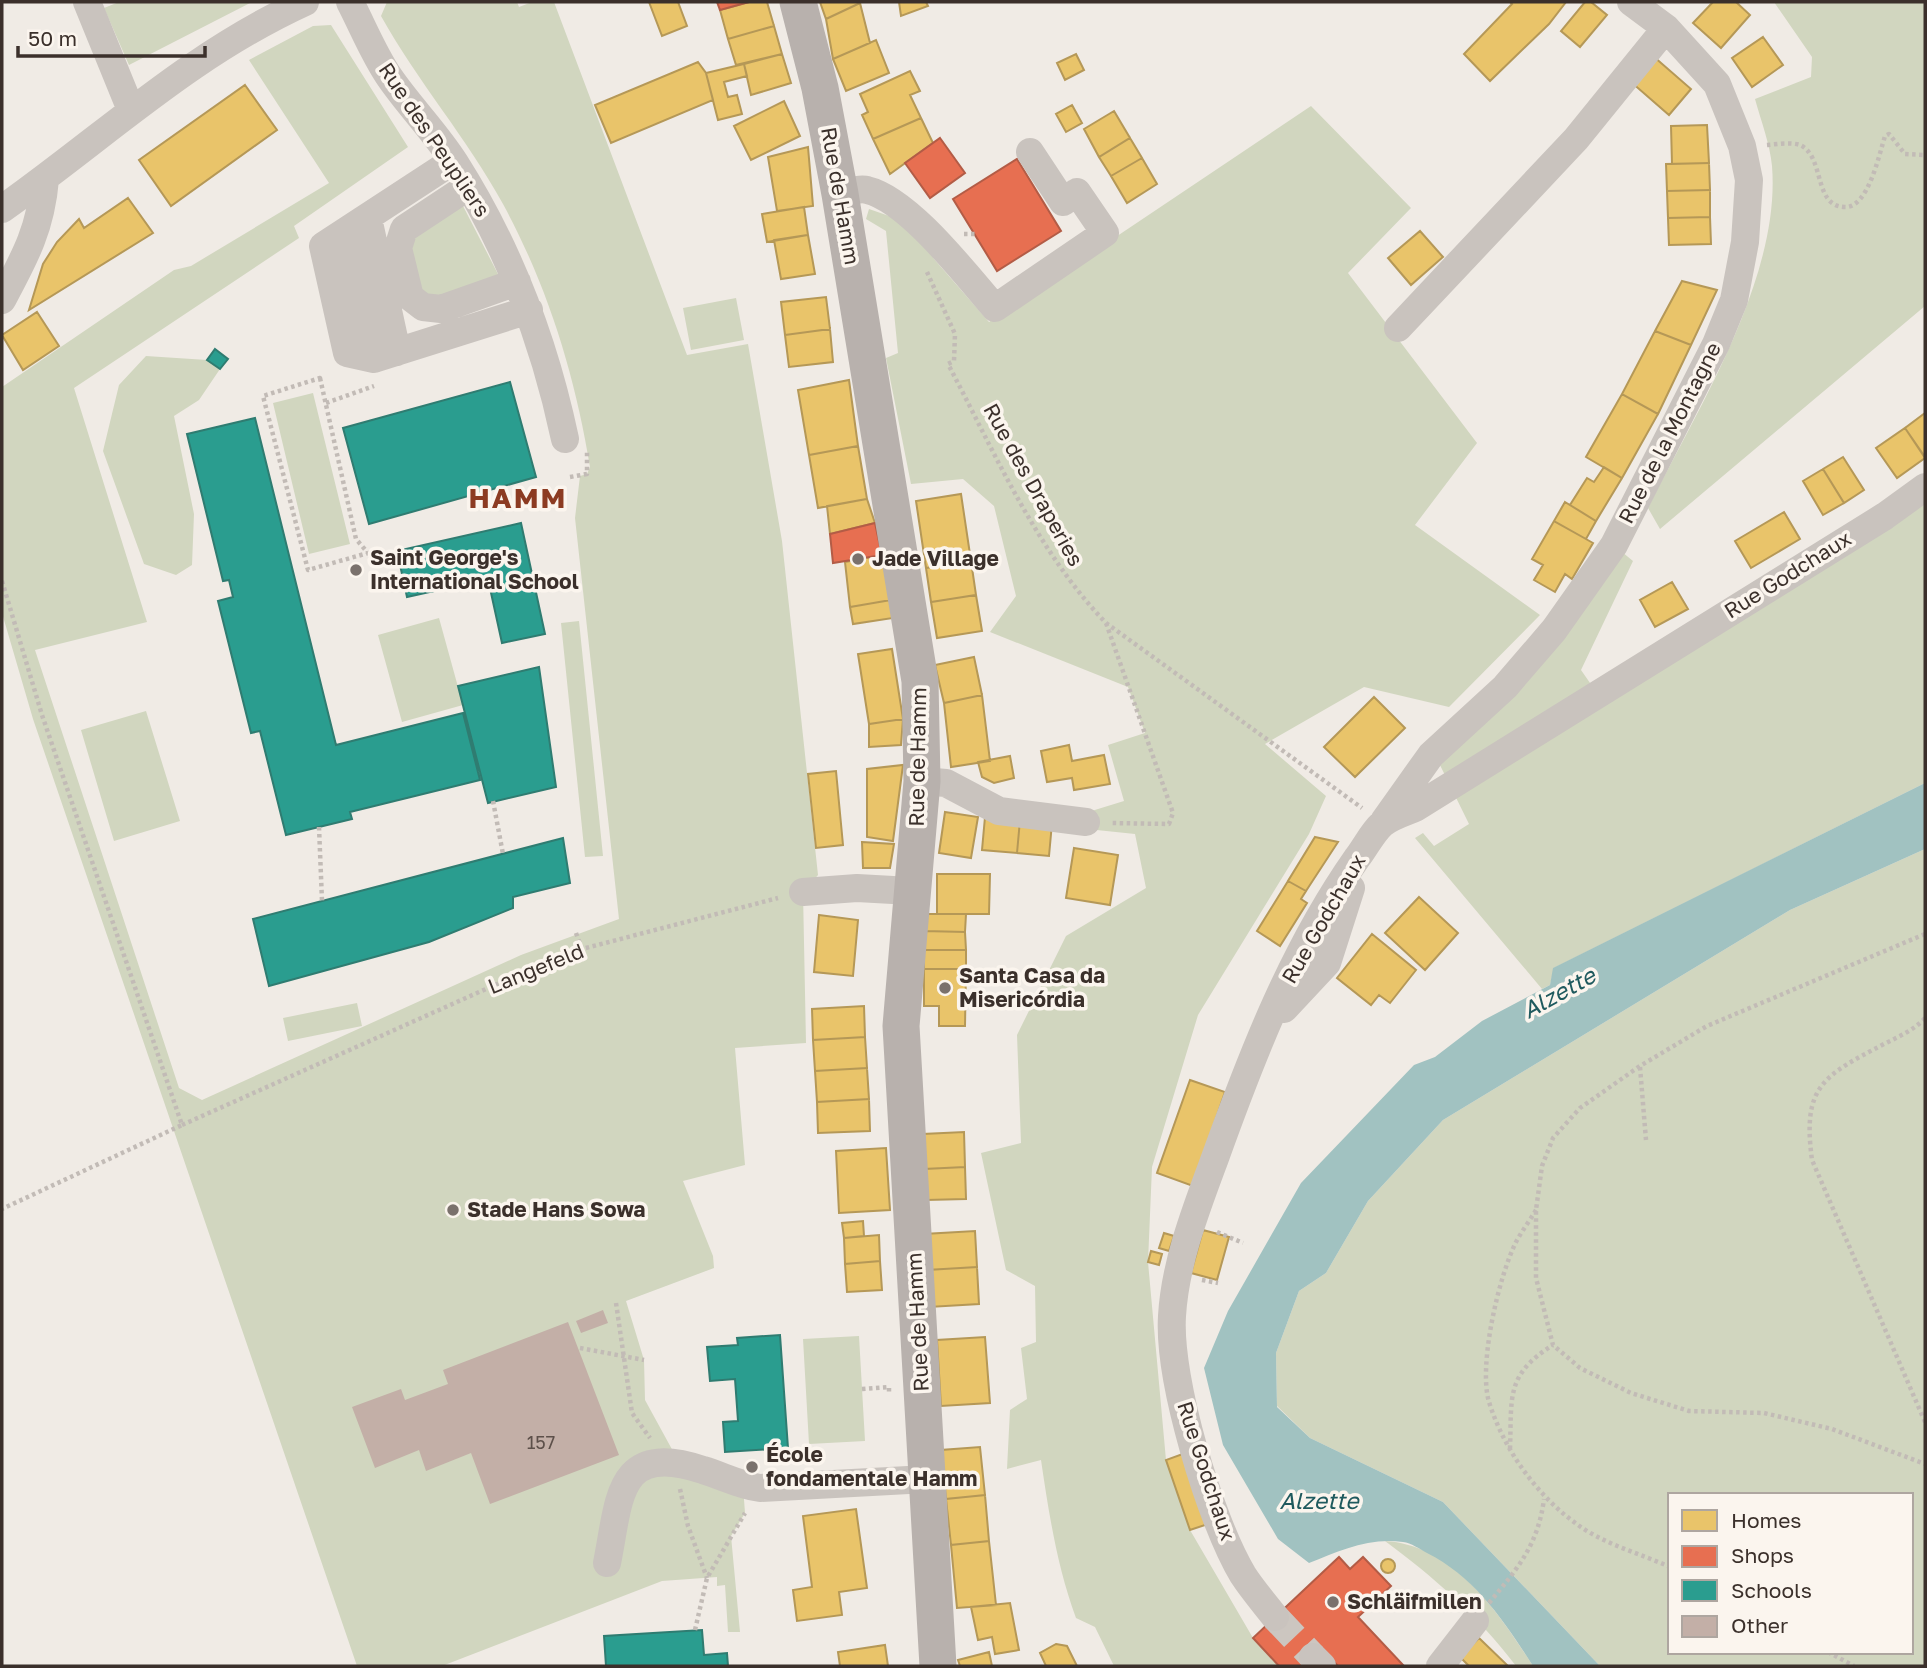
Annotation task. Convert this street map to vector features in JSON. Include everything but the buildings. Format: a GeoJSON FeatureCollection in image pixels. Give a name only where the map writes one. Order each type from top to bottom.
{"type":"FeatureCollection","features":[{"type":"Feature","properties":{"kind":"main road","name":"Rue de Hamm"},"geometry":{"type":"LineString","coordinates":[[798,2],[820,88],[840,194],[920,681],[922,781],[901,1027],[939,1666]]}},
{"type":"Feature","properties":{"kind":"street"},"geometry":{"type":"LineString","coordinates":[[87,2],[131,110]]}},
{"type":"Feature","properties":{"kind":"street"},"geometry":{"type":"LineString","coordinates":[[2,209],[45,179],[131,110],[253,26],[305,2]]}},
{"type":"Feature","properties":{"kind":"street","name":"Rue des Peupliers"},"geometry":{"type":"LineString","coordinates":[[351,2],[389,76],[469,186],[517,282],[530,310],[552,379],[565,439]]}},
{"type":"Feature","properties":{"kind":"street","name":"Rue de la Montagne"},"geometry":{"type":"LineString","coordinates":[[1382,823],[1431,755],[1505,687],[1554,631],[1614,545],[1716,344],[1734,300],[1745,242],[1749,180],[1742,146],[1717,84],[1665,28],[1631,2]]}},
{"type":"Feature","properties":{"kind":"street"},"geometry":{"type":"LineString","coordinates":[[1398,328],[1576,139],[1665,28]]}},
{"type":"Feature","properties":{"kind":"street"},"geometry":{"type":"LineString","coordinates":[[840,194],[865,189],[888,200],[932,236],[995,307],[1105,233],[1077,192],[1063,202],[1030,152]]}},
{"type":"Feature","properties":{"kind":"street"},"geometry":{"type":"LineString","coordinates":[[453,161],[323,246],[347,353],[386,355],[530,310]]}},
{"type":"Feature","properties":{"kind":"street"},"geometry":{"type":"LineString","coordinates":[[2,300],[34,240],[43,209],[45,179]]}},
{"type":"Feature","properties":{"kind":"street"},"geometry":{"type":"LineString","coordinates":[[469,186],[404,229],[398,247],[410,298],[423,307],[441,309],[517,282]]}},
{"type":"Feature","properties":{"kind":"street"},"geometry":{"type":"LineString","coordinates":[[359,224],[386,355]]}},
{"type":"Feature","properties":{"kind":"street","name":"Rue Godchaux"},"geometry":{"type":"LineString","coordinates":[[1275,1617],[1243,1574],[1220,1524],[1188,1429],[1174,1360],[1172,1317],[1178,1274],[1200,1200],[1248,1067],[1306,941],[1382,823],[1415,808],[1885,516],[1925,487]]}},
{"type":"Feature","properties":{"kind":"street"},"geometry":{"type":"LineString","coordinates":[[922,781],[946,783],[999,811],[1086,821]]}},
{"type":"Feature","properties":{"kind":"street"},"geometry":{"type":"LineString","coordinates":[[803,892],[857,888],[911,891]]}},
{"type":"Feature","properties":{"kind":"street"},"geometry":{"type":"LineString","coordinates":[[607,1563],[628,1478],[643,1465],[662,1461],[680,1464],[743,1486],[760,1488],[927,1479]]}},
{"type":"Feature","properties":{"kind":"street"},"geometry":{"type":"LineString","coordinates":[[1440,1666],[1475,1621]]}},
{"type":"Feature","properties":{"kind":"path"},"geometry":{"type":"LineString","coordinates":[[1742,146],[1800,145],[1812,156],[1826,196],[1834,205],[1846,208],[1857,204],[1865,195],[1885,136],[1889,134],[1905,153],[1925,155]]}},
{"type":"Feature","properties":{"kind":"path","name":"Rue des Draperies"},"geometry":{"type":"LineString","coordinates":[[924,267],[955,334],[954,361],[948,364],[1046,547],[1075,591],[1106,623],[1382,823]]}},
{"type":"Feature","properties":{"kind":"path"},"geometry":{"type":"LineString","coordinates":[[320,378],[356,539],[368,553],[308,570],[263,396],[320,378]]}},
{"type":"Feature","properties":{"kind":"path"},"geometry":{"type":"LineString","coordinates":[[2,581],[41,715],[182,1125]]}},
{"type":"Feature","properties":{"kind":"path"},"geometry":{"type":"LineString","coordinates":[[1086,821],[1169,824],[1173,813],[1106,623]]}},
{"type":"Feature","properties":{"kind":"path"},"geometry":{"type":"LineString","coordinates":[[492,801],[503,854]]}},
{"type":"Feature","properties":{"kind":"path"},"geometry":{"type":"LineString","coordinates":[[319,827],[322,901]]}},
{"type":"Feature","properties":{"kind":"path","name":"Langefeld"},"geometry":{"type":"LineString","coordinates":[[2,1209],[182,1125],[582,949],[803,892]]}},
{"type":"Feature","properties":{"kind":"path"},"geometry":{"type":"LineString","coordinates":[[576,933],[582,949]]}},
{"type":"Feature","properties":{"kind":"path"},"geometry":{"type":"LineString","coordinates":[[1925,934],[1707,1026],[1640,1066],[1580,1108],[1553,1139],[1542,1166],[1536,1210],[1536,1278],[1553,1345],[1580,1368],[1631,1393],[1689,1411],[1764,1413],[1832,1429],[1925,1464]]}},
{"type":"Feature","properties":{"kind":"path"},"geometry":{"type":"LineString","coordinates":[[1925,1018],[1915,1028],[1840,1067],[1816,1091],[1807,1124],[1812,1160],[1925,1422]]}},
{"type":"Feature","properties":{"kind":"path"},"geometry":{"type":"LineString","coordinates":[[1640,1066],[1646,1140]]}},
{"type":"Feature","properties":{"kind":"path"},"geometry":{"type":"LineString","coordinates":[[1536,1210],[1515,1243],[1494,1312],[1486,1358],[1489,1401],[1510,1450],[1544,1498],[1580,1527],[1668,1566]]}},
{"type":"Feature","properties":{"kind":"path"},"geometry":{"type":"LineString","coordinates":[[1510,1450],[1513,1390],[1530,1360],[1553,1345]]}},
{"type":"Feature","properties":{"kind":"path"},"geometry":{"type":"LineString","coordinates":[[580,1348],[644,1360]]}},
{"type":"Feature","properties":{"kind":"path"},"geometry":{"type":"LineString","coordinates":[[862,1389],[889,1387],[890,1403]]}},
{"type":"Feature","properties":{"kind":"path"},"geometry":{"type":"LineString","coordinates":[[1475,1621],[1520,1566],[1540,1528],[1544,1498]]}},
{"type":"Feature","properties":{"kind":"path"},"geometry":{"type":"LineString","coordinates":[[695,1630],[707,1578],[745,1513]]}},
{"type":"Feature","properties":{"kind":"path"},"geometry":{"type":"LineString","coordinates":[[1832,1654],[1854,1666]]}},
{"type":"Feature","properties":{"kind":"green space"},"geometry":{"type":"Polygon","coordinates":[[[119,2],[252,2],[129,65],[104,8],[119,2]]]}},
{"type":"Feature","properties":{"kind":"green space"},"geometry":{"type":"Polygon","coordinates":[[[387,2],[517,2],[519,7],[532,2],[554,2],[687,355],[748,344],[782,541],[818,875],[803,892],[806,1043],[735,1048],[745,1165],[683,1181],[713,1256],[714,1268],[626,1301],[644,1360],[645,1400],[680,1464],[743,1486],[745,1513],[731,1536],[740,1632],[728,1632],[725,1585],[717,1586],[717,1577],[662,1581],[442,1666],[357,1666],[33,719],[2,613],[2,387],[174,270],[191,266],[329,183],[249,60],[313,26],[331,25],[408,147],[294,226],[299,238],[74,388],[147,622],[35,650],[179,1088],[202,1100],[521,955],[619,919],[575,518],[580,476],[587,474],[590,467],[568,365],[546,299],[519,235],[489,180],[410,64],[381,16],[387,2]]]}},
{"type":"Feature","properties":{"kind":"green space"},"geometry":{"type":"Polygon","coordinates":[[[1774,2],[1925,2],[1925,306],[1660,529],[1648,508],[1732,342],[1750,298],[1763,253],[1771,209],[1772,166],[1755,99],[1811,77],[1812,57],[1774,2]]]}},
{"type":"Feature","properties":{"kind":"green space"},"geometry":{"type":"Polygon","coordinates":[[[1311,106],[1411,208],[1348,273],[1477,443],[1415,525],[1540,615],[1449,707],[1364,687],[1265,744],[1326,796],[1309,834],[1198,1015],[1152,1167],[1148,1262],[1166,1460],[1190,1530],[1253,1638],[1279,1666],[1114,1666],[1095,1627],[1076,1618],[1059,1559],[1041,1460],[1007,1469],[1010,1410],[1027,1399],[1021,1348],[1036,1342],[1035,1286],[1006,1270],[981,1153],[1021,1143],[1017,1035],[1066,936],[1146,888],[1135,834],[1087,829],[1085,813],[1124,801],[1108,745],[1145,733],[1128,687],[990,632],[1016,596],[994,506],[963,479],[911,484],[886,358],[898,353],[886,231],[866,219],[869,209],[892,217],[921,237],[934,259],[989,322],[1311,106]]]}},
{"type":"Feature","properties":{"kind":"green space"},"geometry":{"type":"Polygon","coordinates":[[[462,204],[499,276],[434,302],[418,295],[407,252],[411,233],[462,204]]]}},
{"type":"Feature","properties":{"kind":"green space"},"geometry":{"type":"Polygon","coordinates":[[[736,298],[744,340],[691,350],[683,308],[736,298]]]}},
{"type":"Feature","properties":{"kind":"green space"},"geometry":{"type":"Polygon","coordinates":[[[146,356],[207,360],[220,369],[199,400],[174,416],[194,514],[192,565],[176,575],[144,564],[103,451],[119,385],[146,356]]]}},
{"type":"Feature","properties":{"kind":"green space"},"geometry":{"type":"Polygon","coordinates":[[[313,393],[350,544],[309,554],[273,403],[313,393]]]}},
{"type":"Feature","properties":{"kind":"green space"},"geometry":{"type":"Polygon","coordinates":[[[1925,487],[1925,783],[1554,968],[1550,985],[1542,989],[1415,838],[1423,833],[1434,846],[1469,824],[1438,761],[1622,552],[1633,561],[1581,670],[1597,693],[1925,487]]]}},
{"type":"Feature","properties":{"kind":"green space"},"geometry":{"type":"Polygon","coordinates":[[[439,618],[463,705],[402,722],[378,635],[439,618]]]}},
{"type":"Feature","properties":{"kind":"green space"},"geometry":{"type":"Polygon","coordinates":[[[579,621],[603,856],[585,857],[561,623],[579,621]]]}},
{"type":"Feature","properties":{"kind":"green space"},"geometry":{"type":"Polygon","coordinates":[[[146,711],[180,821],[114,841],[81,730],[146,711]]]}},
{"type":"Feature","properties":{"kind":"green space"},"geometry":{"type":"Polygon","coordinates":[[[1925,849],[1925,1666],[1600,1666],[1443,1502],[1310,1438],[1277,1406],[1276,1353],[1299,1291],[1326,1273],[1368,1201],[1443,1120],[1790,910],[1925,849]]]}},
{"type":"Feature","properties":{"kind":"green space"},"geometry":{"type":"Polygon","coordinates":[[[357,1003],[362,1026],[288,1041],[283,1018],[357,1003]]]}},
{"type":"Feature","properties":{"kind":"green space"},"geometry":{"type":"Polygon","coordinates":[[[859,1336],[865,1441],[809,1444],[803,1339],[859,1336]]]}},
{"type":"Feature","properties":{"kind":"green space"},"geometry":{"type":"Polygon","coordinates":[[[1385,1541],[1410,1545],[1453,1568],[1489,1604],[1533,1666],[1516,1666],[1487,1631],[1455,1599],[1385,1541]]]}},
{"type":"Feature","properties":{"kind":"water","name":"Alzette"},"geometry":{"type":"Polygon","coordinates":[[[1925,783],[1925,849],[1790,910],[1443,1120],[1368,1201],[1326,1273],[1299,1291],[1276,1353],[1277,1407],[1310,1438],[1443,1502],[1600,1666],[1533,1666],[1500,1617],[1474,1588],[1444,1563],[1409,1544],[1390,1541],[1366,1543],[1309,1563],[1278,1539],[1223,1445],[1204,1368],[1228,1311],[1301,1183],[1414,1065],[1435,1057],[1482,1021],[1550,985],[1553,968],[1925,783]]]}},
{"type":"Feature","properties":{"kind":"tunnel"},"geometry":{"type":"LineString","coordinates":[[1275,1617],[1313,1657]]}},
{"type":"Feature","properties":{"kind":"place","name":"Jade Village"},"geometry":{"type":"Point","coordinates":[858,559]}},
{"type":"Feature","properties":{"kind":"place","name":"Saint George's International School"},"geometry":{"type":"Point","coordinates":[356,570]}},
{"type":"Feature","properties":{"kind":"place","name":"Santa Casa da Misericórdia"},"geometry":{"type":"Point","coordinates":[945,988]}},
{"type":"Feature","properties":{"kind":"place","name":"Stade Hans Sowa"},"geometry":{"type":"Point","coordinates":[453,1210]}},
{"type":"Feature","properties":{"kind":"place","name":"École fondamentale Hamm"},"geometry":{"type":"Point","coordinates":[752,1467]}},
{"type":"Feature","properties":{"kind":"place","name":"Schläifmillen"},"geometry":{"type":"Point","coordinates":[1333,1602]}},
{"type":"Feature","properties":{"kind":"district","name":"HAMM"},"geometry":{"type":"Point","coordinates":[518,498]}}]}
